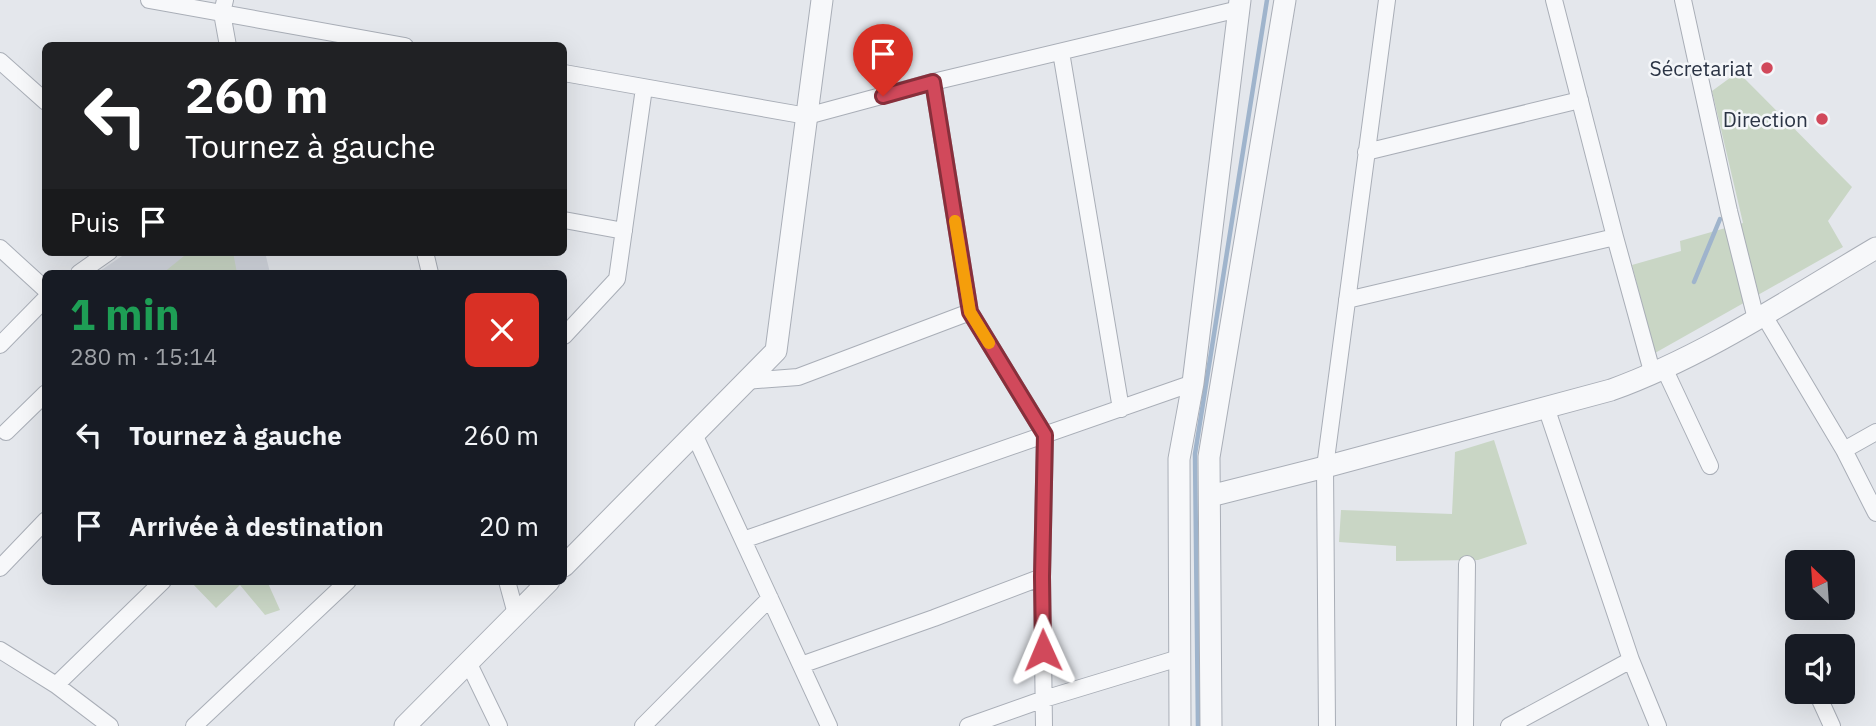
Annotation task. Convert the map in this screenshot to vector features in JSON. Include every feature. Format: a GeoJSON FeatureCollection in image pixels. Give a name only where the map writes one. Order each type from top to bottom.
{"type":"FeatureCollection","features":[{"type":"Feature","properties":{"kind":"street"},"geometry":{"type":"LineString","coordinates":[[149,0],[223,7],[386,42]]}},
{"type":"Feature","properties":{"kind":"street"},"geometry":{"type":"LineString","coordinates":[[567,563],[776,351],[822,0]]}},
{"type":"Feature","properties":{"kind":"street"},"geometry":{"type":"LineString","coordinates":[[1327,726],[1325,467],[1387,0]]}},
{"type":"Feature","properties":{"kind":"street"},"geometry":{"type":"LineString","coordinates":[[1554,0],[1615,237],[1658,371],[1710,466]]}},
{"type":"Feature","properties":{"kind":"street"},"geometry":{"type":"LineString","coordinates":[[1683,0],[1729,211],[1759,317],[1844,450],[1876,513]]}},
{"type":"Feature","properties":{"kind":"street"},"geometry":{"type":"LineString","coordinates":[[1211,726],[1209,457],[1288,1]]}},
{"type":"Feature","properties":{"kind":"street"},"geometry":{"type":"LineString","coordinates":[[567,75],[807,116],[1239,4],[1194,383],[1179,459],[1180,726]]}},
{"type":"Feature","properties":{"kind":"street"},"geometry":{"type":"LineString","coordinates":[[223,7],[227,42]]}},
{"type":"Feature","properties":{"kind":"street"},"geometry":{"type":"LineString","coordinates":[[1061,52],[1121,408]]}},
{"type":"Feature","properties":{"kind":"street"},"geometry":{"type":"LineString","coordinates":[[0,61],[42,98]]}},
{"type":"Feature","properties":{"kind":"street"},"geometry":{"type":"LineString","coordinates":[[933,82],[970,312],[1045,435],[1042,577],[1044,726]]}},
{"type":"Feature","properties":{"kind":"street"},"geometry":{"type":"LineString","coordinates":[[567,333],[617,279],[644,88]]}},
{"type":"Feature","properties":{"kind":"street"},"geometry":{"type":"LineString","coordinates":[[1366,152],[1580,100]]}},
{"type":"Feature","properties":{"kind":"street"},"geometry":{"type":"LineString","coordinates":[[567,221],[624,231]]}},
{"type":"Feature","properties":{"kind":"street"},"geometry":{"type":"LineString","coordinates":[[1347,300],[1615,237]]}},
{"type":"Feature","properties":{"kind":"street"},"geometry":{"type":"LineString","coordinates":[[0,248],[42,286]]}},
{"type":"Feature","properties":{"kind":"street"},"geometry":{"type":"LineString","coordinates":[[1210,496],[1611,390],[1658,371],[1759,317],[1876,248]]}},
{"type":"Feature","properties":{"kind":"street"},"geometry":{"type":"LineString","coordinates":[[83,270],[103,256]]}},
{"type":"Feature","properties":{"kind":"street"},"geometry":{"type":"LineString","coordinates":[[0,345],[42,302]]}},
{"type":"Feature","properties":{"kind":"street"},"geometry":{"type":"LineString","coordinates":[[745,381],[798,377],[970,312]]}},
{"type":"Feature","properties":{"kind":"street"},"geometry":{"type":"LineString","coordinates":[[743,540],[1194,383]]}},
{"type":"Feature","properties":{"kind":"street"},"geometry":{"type":"LineString","coordinates":[[6,432],[42,397]]}},
{"type":"Feature","properties":{"kind":"street"},"geometry":{"type":"LineString","coordinates":[[1546,407],[1631,660],[1658,726]]}},
{"type":"Feature","properties":{"kind":"street"},"geometry":{"type":"LineString","coordinates":[[1844,450],[1876,432]]}},
{"type":"Feature","properties":{"kind":"street"},"geometry":{"type":"LineString","coordinates":[[694,434],[829,726]]}},
{"type":"Feature","properties":{"kind":"street"},"geometry":{"type":"LineString","coordinates":[[0,568],[42,524]]}},
{"type":"Feature","properties":{"kind":"street"},"geometry":{"type":"LineString","coordinates":[[1465,726],[1468,564]]}},
{"type":"Feature","properties":{"kind":"street"},"geometry":{"type":"LineString","coordinates":[[801,665],[1042,577]]}},
{"type":"Feature","properties":{"kind":"street"},"geometry":{"type":"LineString","coordinates":[[56,685],[159,585]]}},
{"type":"Feature","properties":{"kind":"street"},"geometry":{"type":"LineString","coordinates":[[194,726],[344,585]]}},
{"type":"Feature","properties":{"kind":"street"},"geometry":{"type":"LineString","coordinates":[[508,585],[516,614]]}},
{"type":"Feature","properties":{"kind":"street"},"geometry":{"type":"LineString","coordinates":[[405,726],[545,585]]}},
{"type":"Feature","properties":{"kind":"street"},"geometry":{"type":"LineString","coordinates":[[643,726],[770,598]]}},
{"type":"Feature","properties":{"kind":"street"},"geometry":{"type":"LineString","coordinates":[[0,650],[56,685],[110,726]]}},
{"type":"Feature","properties":{"kind":"street"},"geometry":{"type":"LineString","coordinates":[[968,726],[1044,699],[1179,658]]}},
{"type":"Feature","properties":{"kind":"street"},"geometry":{"type":"LineString","coordinates":[[1509,726],[1631,660]]}},
{"type":"Feature","properties":{"kind":"street"},"geometry":{"type":"LineString","coordinates":[[468,662],[499,726]]}},
{"type":"Feature","properties":{"kind":"street"},"geometry":{"type":"LineString","coordinates":[[1821,704],[1832,726]]}},
{"type":"Feature","properties":{"kind":"shaded area"},"geometry":{"type":"Polygon","coordinates":[[[122,256],[266,256],[269,270],[101,270],[122,256]]]}},
{"type":"Feature","properties":{"kind":"green space"},"geometry":{"type":"Polygon","coordinates":[[[1738,72],[1852,187],[1828,221],[1843,247],[1655,353],[1632,265],[1681,251],[1680,241],[1743,223],[1712,91],[1738,72]]]}},
{"type":"Feature","properties":{"kind":"green space"},"geometry":{"type":"Polygon","coordinates":[[[184,256],[234,256],[236,270],[167,270],[184,256]]]}},
{"type":"Feature","properties":{"kind":"green space"},"geometry":{"type":"Polygon","coordinates":[[[1494,440],[1527,544],[1478,560],[1396,561],[1396,546],[1339,542],[1341,510],[1452,514],[1455,452],[1494,440]]]}},
{"type":"Feature","properties":{"kind":"green space"},"geometry":{"type":"Polygon","coordinates":[[[194,585],[240,585],[216,608],[194,585]]]}},
{"type":"Feature","properties":{"kind":"green space"},"geometry":{"type":"Polygon","coordinates":[[[240,585],[269,585],[280,610],[265,615],[240,585]]]}},
{"type":"Feature","properties":{"kind":"waterway"},"geometry":{"type":"LineString","coordinates":[[1198,726],[1195,454],[1267,0]]}},
{"type":"Feature","properties":{"kind":"waterway"},"geometry":{"type":"LineString","coordinates":[[1694,282],[1720,219]]}},
{"type":"Feature","properties":{"kind":"slow traffic"},"geometry":{"type":"LineString","coordinates":[[955,221],[970,312],[989,343]]}},
{"type":"Feature","properties":{"kind":"place","name":"Sécretariat"},"geometry":{"type":"Point","coordinates":[1767,68]}},
{"type":"Feature","properties":{"kind":"place","name":"Direction"},"geometry":{"type":"Point","coordinates":[1822,119]}},
{"type":"Feature","properties":{"kind":"route"},"geometry":{"type":"LineString","coordinates":[[883,96],[933,82],[970,312],[1045,435],[1043,650]]}}]}
